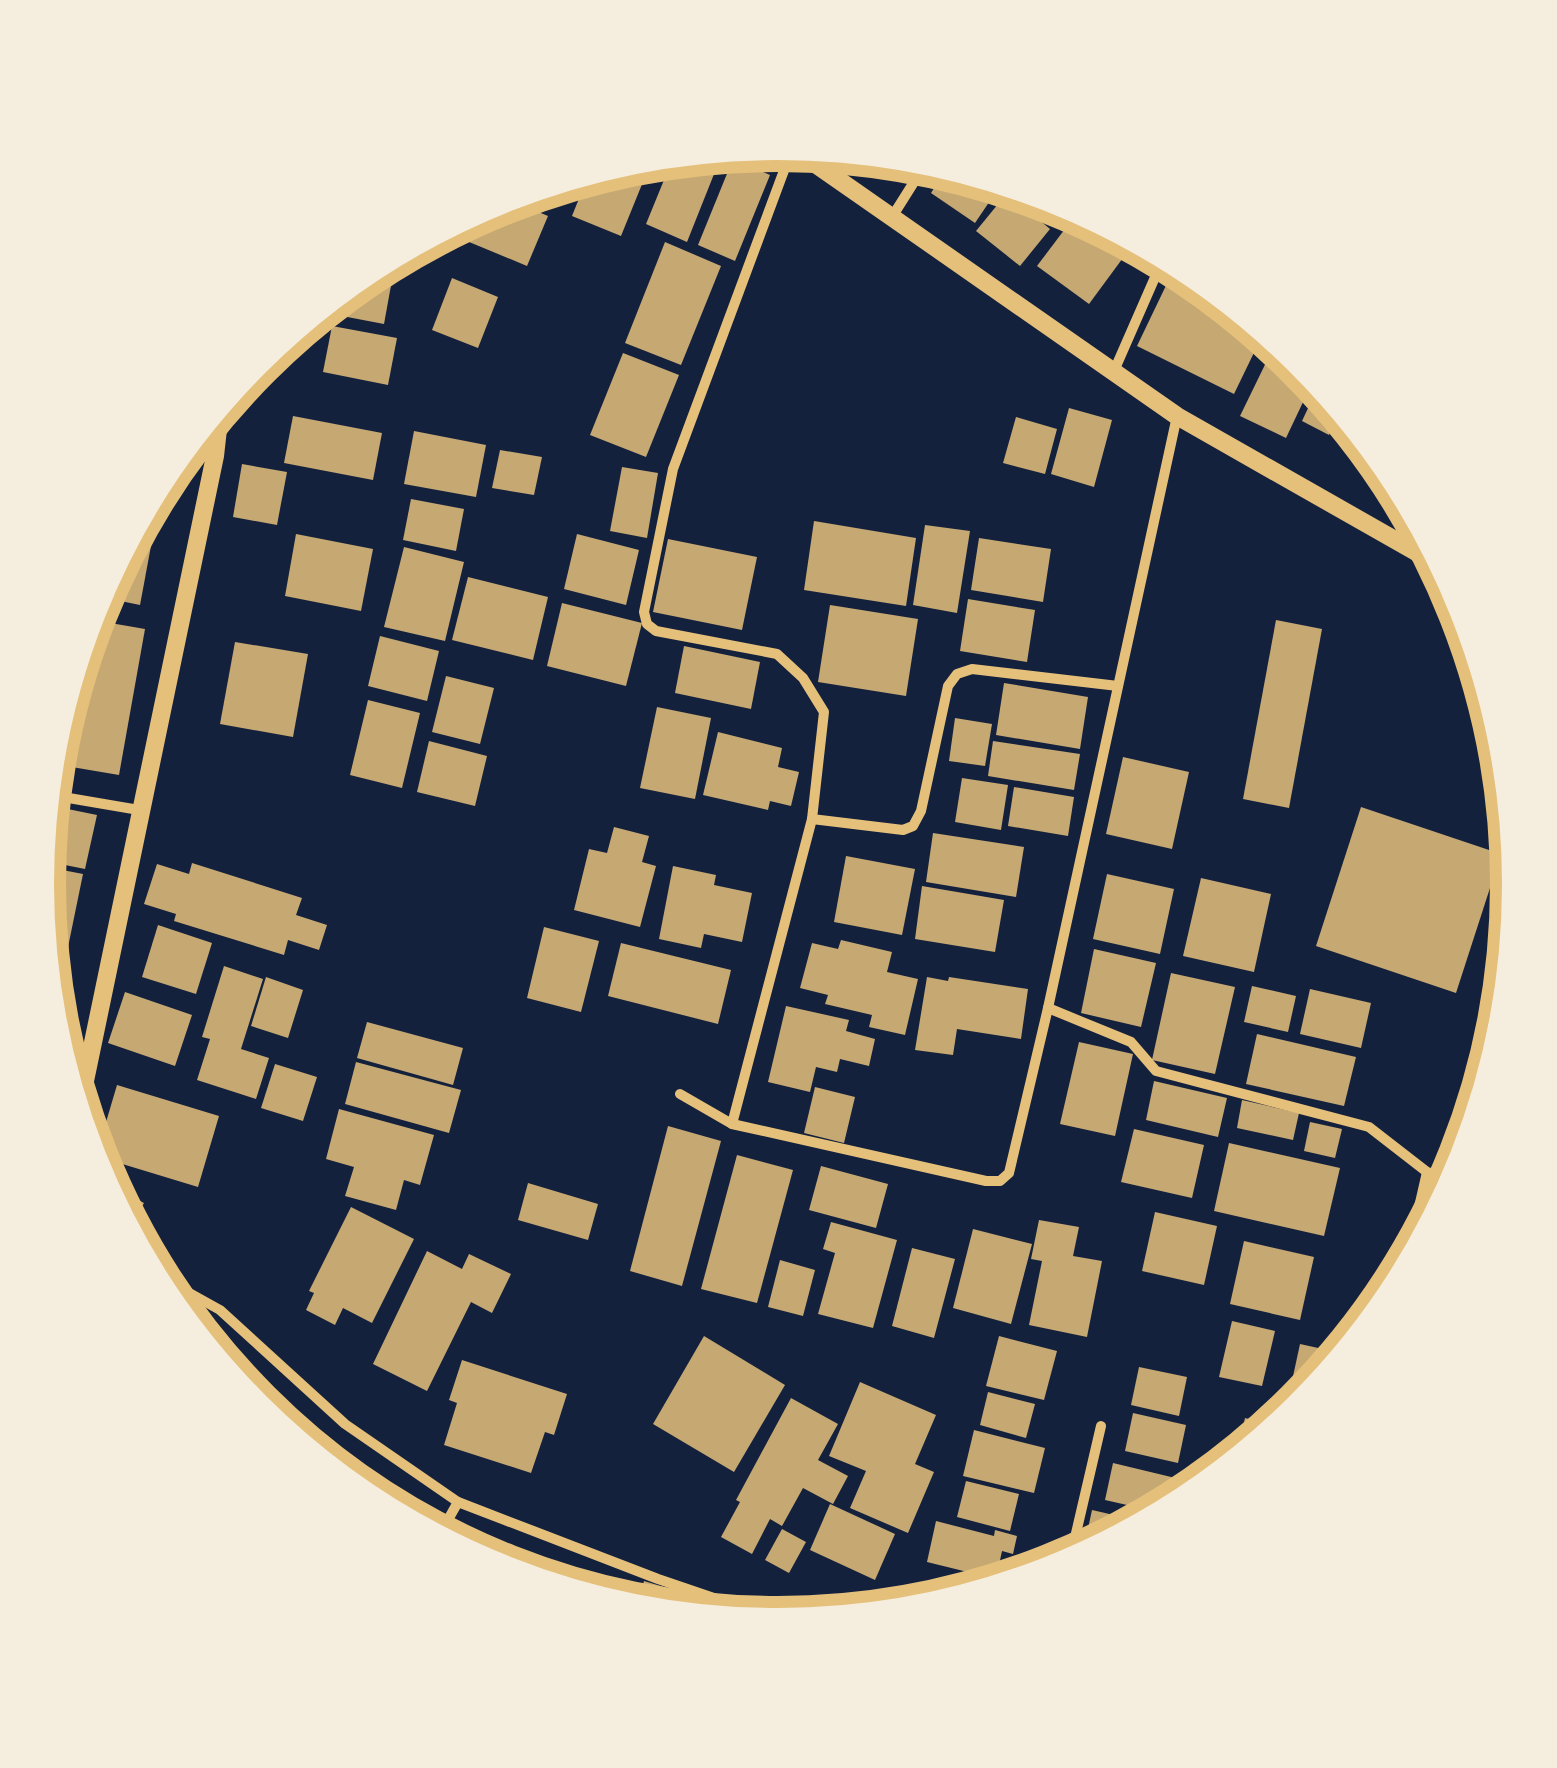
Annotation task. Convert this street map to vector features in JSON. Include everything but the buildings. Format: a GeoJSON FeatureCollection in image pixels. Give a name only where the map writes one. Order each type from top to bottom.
{"type":"FeatureCollection","features":[{"type":"Feature","properties":{"kind":"street"},"geometry":{"type":"LineString","coordinates":[[732,1124],[812,819],[824,712],[803,678],[777,654],[656,632],[647,624],[644,612],[673,469],[787,166]]}},
{"type":"Feature","properties":{"kind":"street"},"geometry":{"type":"LineString","coordinates":[[819,167],[1176,416],[1416,552]]}},
{"type":"Feature","properties":{"kind":"street"},"geometry":{"type":"LineString","coordinates":[[892,217],[917,179]]}},
{"type":"Feature","properties":{"kind":"street"},"geometry":{"type":"LineString","coordinates":[[1114,370],[1157,274]]}},
{"type":"Feature","properties":{"kind":"street"},"geometry":{"type":"LineString","coordinates":[[680,1094],[732,1124],[986,1180],[1000,1181],[1009,1173],[1176,416]]}},
{"type":"Feature","properties":{"kind":"street"},"geometry":{"type":"LineString","coordinates":[[86,1076],[217,436]]}},
{"type":"Feature","properties":{"kind":"street"},"geometry":{"type":"LineString","coordinates":[[812,819],[902,830],[912,826],[921,812],[948,686],[957,674],[972,669],[1118,686]]}},
{"type":"Feature","properties":{"kind":"street"},"geometry":{"type":"LineString","coordinates":[[65,797],[139,810]]}},
{"type":"Feature","properties":{"kind":"street"},"geometry":{"type":"LineString","coordinates":[[1048,1008],[1131,1042],[1156,1071],[1369,1126],[1435,1174]]}},
{"type":"Feature","properties":{"kind":"street"},"geometry":{"type":"LineString","coordinates":[[1419,1209],[1428,1172]]}},
{"type":"Feature","properties":{"kind":"street"},"geometry":{"type":"LineString","coordinates":[[187,1292],[220,1310],[345,1424],[458,1502],[719,1600]]}},
{"type":"Feature","properties":{"kind":"street"},"geometry":{"type":"LineString","coordinates":[[1075,1538],[1101,1426]]}},
{"type":"Feature","properties":{"kind":"street"},"geometry":{"type":"LineString","coordinates":[[447,1521],[458,1502]]}}]}
